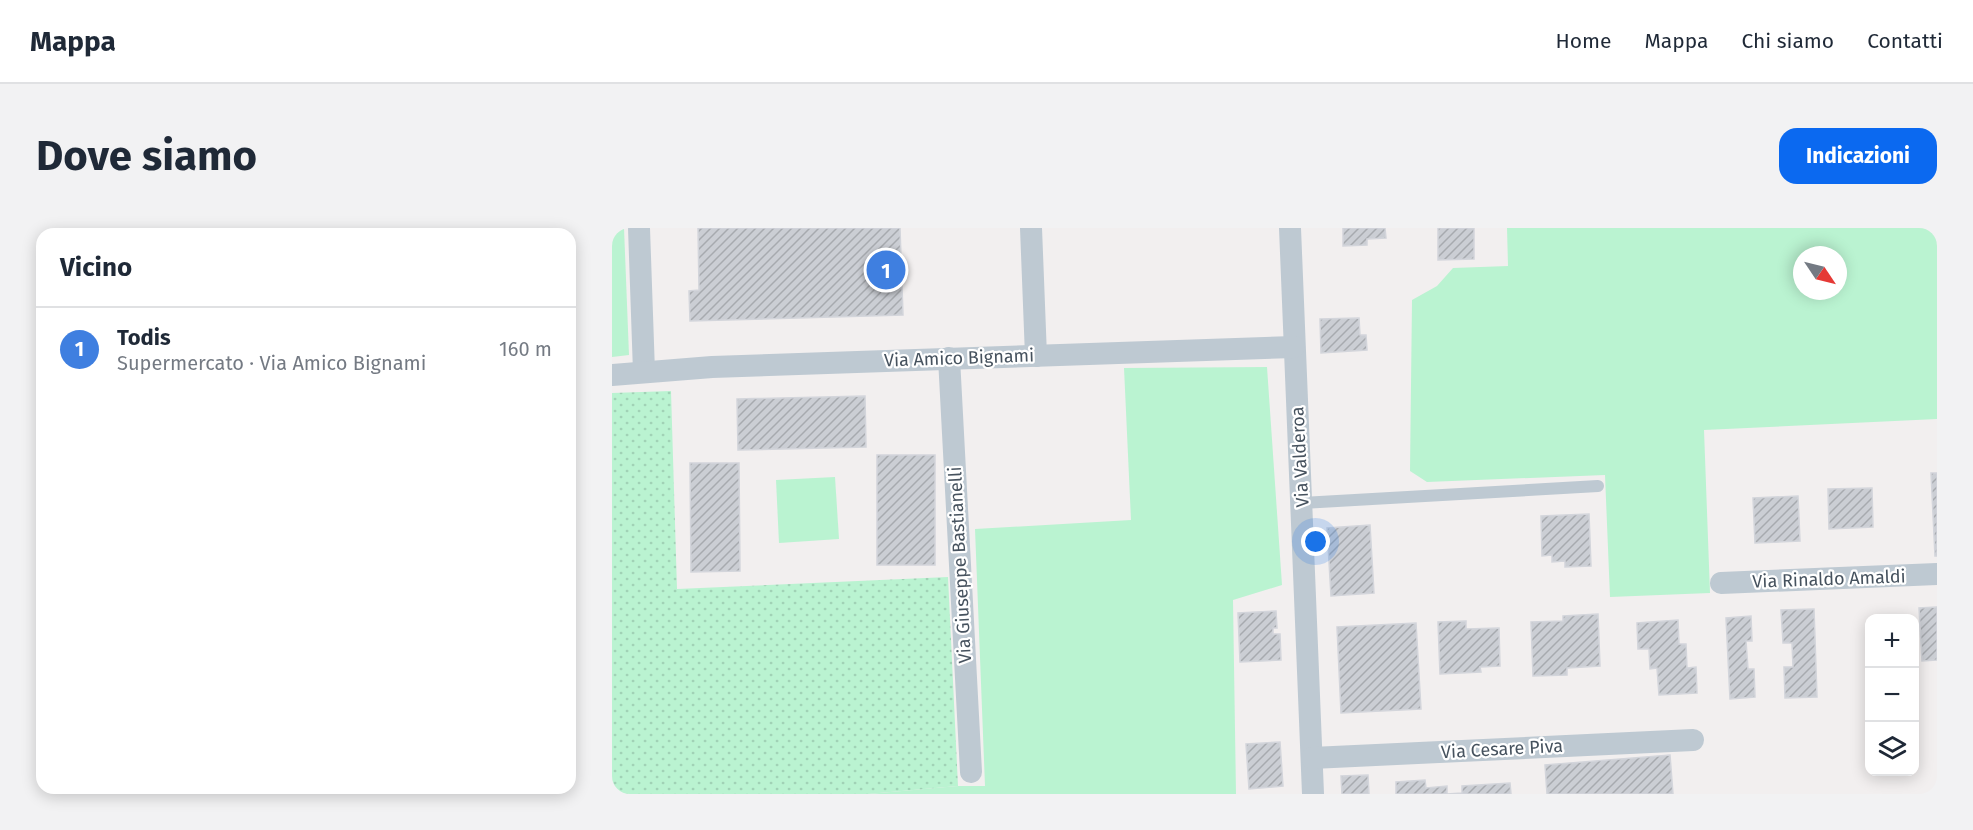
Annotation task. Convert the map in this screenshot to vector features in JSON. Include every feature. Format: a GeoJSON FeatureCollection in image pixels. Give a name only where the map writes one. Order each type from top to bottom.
{"type":"FeatureCollection","features":[{"type":"Feature","properties":{"kind":"street"},"geometry":{"type":"LineString","coordinates":[[627,374],[639,228]]}},
{"type":"Feature","properties":{"kind":"street"},"geometry":{"type":"LineString","coordinates":[[1031,228],[1036,356]]}},
{"type":"Feature","properties":{"kind":"street","name":"Via Valderoa"},"geometry":{"type":"LineString","coordinates":[[1290,228],[1313,794]]}},
{"type":"Feature","properties":{"kind":"street","name":"Via Amico Bignami"},"geometry":{"type":"LineString","coordinates":[[627,374],[711,367],[1294,347]]}},
{"type":"Feature","properties":{"kind":"street","name":"Via Giuseppe Bastianelli"},"geometry":{"type":"LineString","coordinates":[[948,358],[971,772]]}},
{"type":"Feature","properties":{"kind":"street","name":"Via Rinaldo Amaldi"},"geometry":{"type":"LineString","coordinates":[[1720,583],[1937,574]]}},
{"type":"Feature","properties":{"kind":"street","name":"Via Cesare Piva"},"geometry":{"type":"LineString","coordinates":[[1312,758],[1693,740]]}},
{"type":"Feature","properties":{"kind":"lane"},"geometry":{"type":"LineString","coordinates":[[1302,503],[1598,486]]}},
{"type":"Feature","properties":{"kind":"green space"},"geometry":{"type":"Polygon","coordinates":[[[612,228],[624,228],[629,355],[612,357],[612,228]]]}},
{"type":"Feature","properties":{"kind":"green space"},"geometry":{"type":"Polygon","coordinates":[[[1507,228],[1937,228],[1937,419],[1704,430],[1710,593],[1610,597],[1605,475],[1427,482],[1410,471],[1412,300],[1437,286],[1453,268],[1508,266],[1507,228]]]}},
{"type":"Feature","properties":{"kind":"green space"},"geometry":{"type":"Polygon","coordinates":[[[1267,367],[1282,585],[1233,600],[1236,794],[868,794],[958,786],[985,786],[975,529],[1131,520],[1124,368],[1267,367]]]}},
{"type":"Feature","properties":{"kind":"green space"},"geometry":{"type":"Polygon","coordinates":[[[671,391],[677,589],[948,577],[958,786],[868,794],[612,794],[612,393],[671,391]]]}},
{"type":"Feature","properties":{"kind":"green space"},"geometry":{"type":"Polygon","coordinates":[[[835,477],[839,539],[779,543],[776,480],[835,477]]]}},
{"type":"Feature","properties":{"kind":"building"},"geometry":{"type":"Polygon","coordinates":[[[698,228],[900,228],[903,315],[690,321],[689,291],[699,290],[698,228]]]}},
{"type":"Feature","properties":{"kind":"building"},"geometry":{"type":"Polygon","coordinates":[[[1343,228],[1385,228],[1386,238],[1367,239],[1367,245],[1343,246],[1343,228]]]}},
{"type":"Feature","properties":{"kind":"building"},"geometry":{"type":"Polygon","coordinates":[[[1438,228],[1474,228],[1474,259],[1438,260],[1438,228]]]}},
{"type":"Feature","properties":{"kind":"building"},"geometry":{"type":"Polygon","coordinates":[[[1359,318],[1360,335],[1366,335],[1367,350],[1321,353],[1320,319],[1359,318]]]}},
{"type":"Feature","properties":{"kind":"building"},"geometry":{"type":"Polygon","coordinates":[[[865,396],[866,447],[738,450],[737,399],[865,396]]]}},
{"type":"Feature","properties":{"kind":"building"},"geometry":{"type":"Polygon","coordinates":[[[877,455],[935,455],[935,565],[877,565],[877,455]]]}},
{"type":"Feature","properties":{"kind":"building"},"geometry":{"type":"Polygon","coordinates":[[[690,463],[739,463],[740,571],[691,572],[690,463]]]}},
{"type":"Feature","properties":{"kind":"building"},"geometry":{"type":"Polygon","coordinates":[[[1931,473],[1937,473],[1937,556],[1935,556],[1931,473]]]}},
{"type":"Feature","properties":{"kind":"building"},"geometry":{"type":"Polygon","coordinates":[[[1872,488],[1873,527],[1829,529],[1828,489],[1872,488]]]}},
{"type":"Feature","properties":{"kind":"building"},"geometry":{"type":"Polygon","coordinates":[[[1798,496],[1800,541],[1755,543],[1753,498],[1798,496]]]}},
{"type":"Feature","properties":{"kind":"building"},"geometry":{"type":"Polygon","coordinates":[[[1589,514],[1591,566],[1565,567],[1565,561],[1552,562],[1552,555],[1542,556],[1541,516],[1589,514]]]}},
{"type":"Feature","properties":{"kind":"building"},"geometry":{"type":"Polygon","coordinates":[[[1370,525],[1374,593],[1331,596],[1327,528],[1370,525]]]}},
{"type":"Feature","properties":{"kind":"building"},"geometry":{"type":"Polygon","coordinates":[[[1937,607],[1937,660],[1922,661],[1919,608],[1937,607]]]}},
{"type":"Feature","properties":{"kind":"building"},"geometry":{"type":"Polygon","coordinates":[[[1814,609],[1817,697],[1785,698],[1784,667],[1793,667],[1792,643],[1783,643],[1781,610],[1814,609]]]}},
{"type":"Feature","properties":{"kind":"building"},"geometry":{"type":"Polygon","coordinates":[[[1276,611],[1277,628],[1273,628],[1273,634],[1280,634],[1281,660],[1240,662],[1238,613],[1276,611]]]}},
{"type":"Feature","properties":{"kind":"building"},"geometry":{"type":"Polygon","coordinates":[[[1598,614],[1600,666],[1567,668],[1567,675],[1533,676],[1531,622],[1563,621],[1563,616],[1598,614]]]}},
{"type":"Feature","properties":{"kind":"building"},"geometry":{"type":"Polygon","coordinates":[[[1751,616],[1752,641],[1746,641],[1748,669],[1754,669],[1755,697],[1730,699],[1726,618],[1751,616]]]}},
{"type":"Feature","properties":{"kind":"building"},"geometry":{"type":"Polygon","coordinates":[[[1678,620],[1679,644],[1686,644],[1687,668],[1696,667],[1697,693],[1659,695],[1657,668],[1650,669],[1649,649],[1638,649],[1637,623],[1678,620]]]}},
{"type":"Feature","properties":{"kind":"building"},"geometry":{"type":"Polygon","coordinates":[[[1466,621],[1466,629],[1499,628],[1500,666],[1480,667],[1481,672],[1440,674],[1438,622],[1466,621]]]}},
{"type":"Feature","properties":{"kind":"building"},"geometry":{"type":"Polygon","coordinates":[[[1416,623],[1421,709],[1341,713],[1337,627],[1416,623]]]}},
{"type":"Feature","properties":{"kind":"building"},"geometry":{"type":"Polygon","coordinates":[[[1280,742],[1283,786],[1249,789],[1246,744],[1280,742]]]}},
{"type":"Feature","properties":{"kind":"building"},"geometry":{"type":"Polygon","coordinates":[[[1670,755],[1673,794],[1547,794],[1545,765],[1670,755]]]}},
{"type":"Feature","properties":{"kind":"building"},"geometry":{"type":"Polygon","coordinates":[[[1368,775],[1369,794],[1342,794],[1341,776],[1368,775]]]}},
{"type":"Feature","properties":{"kind":"building"},"geometry":{"type":"Polygon","coordinates":[[[1425,780],[1426,788],[1447,786],[1447,794],[1396,794],[1396,782],[1425,780]]]}},
{"type":"Feature","properties":{"kind":"building"},"geometry":{"type":"Polygon","coordinates":[[[1510,783],[1511,794],[1447,794],[1462,793],[1462,786],[1510,783]]]}},
{"type":"Feature","properties":{"kind":"place","name":"Todis"},"geometry":{"type":"Point","coordinates":[886,270]}}]}
